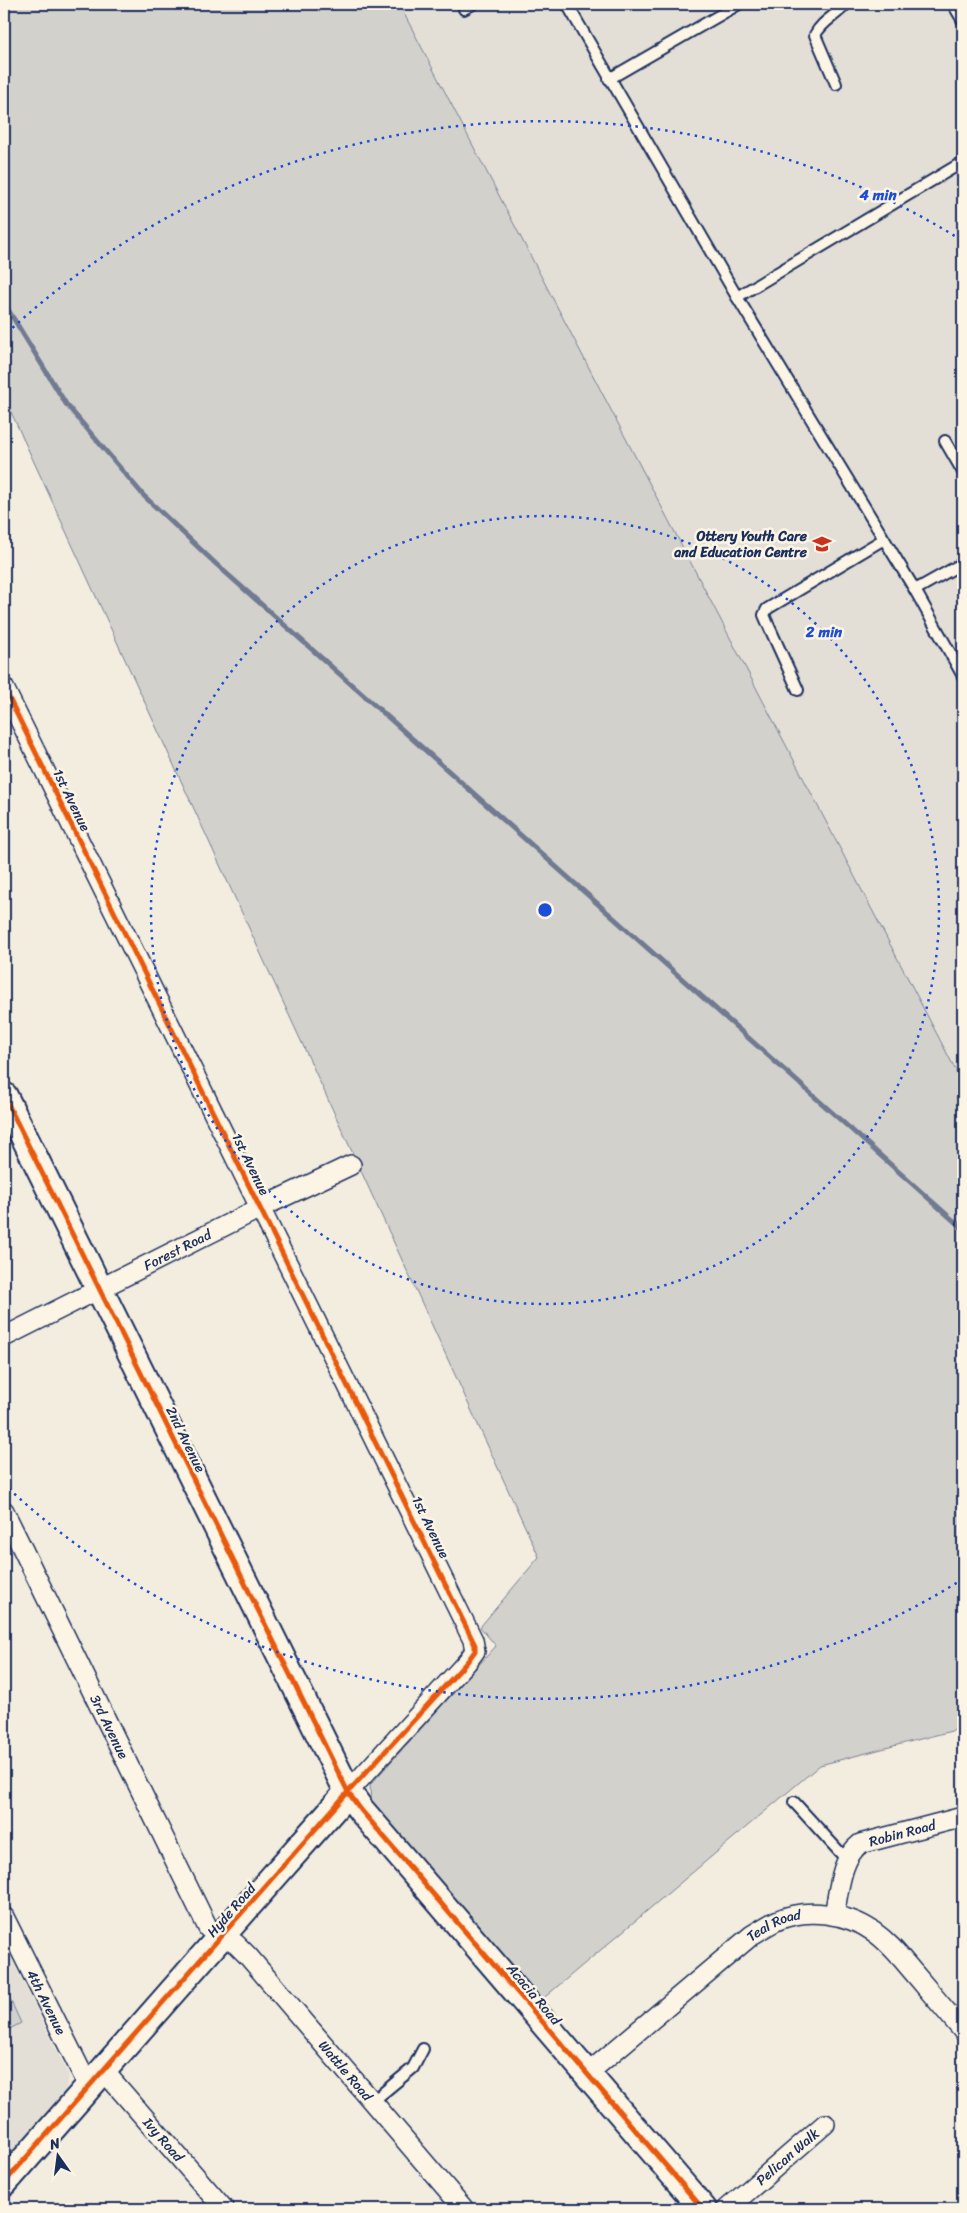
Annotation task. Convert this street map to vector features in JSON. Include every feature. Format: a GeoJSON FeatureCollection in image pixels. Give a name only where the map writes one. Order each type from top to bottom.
{"type":"FeatureCollection","features":[{"type":"Feature","properties":{"kind":"street","name":"1st Avenue"},"geometry":{"type":"LineString","coordinates":[[4,688],[474,1640],[475,1650]]}},
{"type":"Feature","properties":{"kind":"street","name":"2nd Avenue"},"geometry":{"type":"LineString","coordinates":[[4,1096],[348,1792]]}},
{"type":"Feature","properties":{"kind":"street","name":"Forest Road"},"geometry":{"type":"LineString","coordinates":[[4,1337],[260,1208],[351,1165]]}},
{"type":"Feature","properties":{"kind":"street","name":"3rd Avenue"},"geometry":{"type":"LineString","coordinates":[[4,1511],[208,1928],[222,1937]]}},
{"type":"Feature","properties":{"kind":"street","name":"Hyde Road"},"geometry":{"type":"LineString","coordinates":[[5,2181],[475,1650]]}},
{"type":"Feature","properties":{"kind":"street","name":"Acacia Road"},"geometry":{"type":"LineString","coordinates":[[348,1792],[360,1810],[703,2209]]}},
{"type":"Feature","properties":{"kind":"street","name":"Robin Road"},"geometry":{"type":"LineString","coordinates":[[846,1859],[852,1850],[872,1839],[963,1817]]}},
{"type":"Feature","properties":{"kind":"street"},"geometry":{"type":"LineString","coordinates":[[834,1915],[846,1859]]}},
{"type":"Feature","properties":{"kind":"street","name":"Teal Road"},"geometry":{"type":"LineString","coordinates":[[587,2074],[752,1934],[777,1921],[796,1915],[815,1913],[834,1915],[874,1931],[889,1944],[963,2031]]}},
{"type":"Feature","properties":{"kind":"street","name":"4th Avenue"},"geometry":{"type":"LineString","coordinates":[[4,1916],[96,2079]]}},
{"type":"Feature","properties":{"kind":"street","name":"Wattle Road"},"geometry":{"type":"LineString","coordinates":[[222,1937],[236,1944],[248,1956],[464,2209]]}},
{"type":"Feature","properties":{"kind":"street","name":"Ivy Road"},"geometry":{"type":"LineString","coordinates":[[96,2079],[224,2209]]}},
{"type":"Feature","properties":{"kind":"street","name":"Pelican Walk"},"geometry":{"type":"LineString","coordinates":[[727,2209],[825,2124]]}},
{"type":"Feature","properties":{"kind":"lane"},"geometry":{"type":"LineString","coordinates":[[464,10],[473,4]]}},
{"type":"Feature","properties":{"kind":"lane"},"geometry":{"type":"LineString","coordinates":[[567,4],[608,79],[737,297],[915,590],[963,676]]}},
{"type":"Feature","properties":{"kind":"lane"},"geometry":{"type":"LineString","coordinates":[[608,79],[739,4]]}},
{"type":"Feature","properties":{"kind":"lane"},"geometry":{"type":"LineString","coordinates":[[836,84],[815,35],[820,26],[846,4]]}},
{"type":"Feature","properties":{"kind":"lane"},"geometry":{"type":"LineString","coordinates":[[953,4],[963,21]]}},
{"type":"Feature","properties":{"kind":"lane"},"geometry":{"type":"LineString","coordinates":[[737,297],[963,162]]}},
{"type":"Feature","properties":{"kind":"lane"},"geometry":{"type":"LineString","coordinates":[[944,441],[963,472]]}},
{"type":"Feature","properties":{"kind":"lane"},"geometry":{"type":"LineString","coordinates":[[798,690],[766,622],[764,615],[767,609],[884,539]]}},
{"type":"Feature","properties":{"kind":"lane"},"geometry":{"type":"LineString","coordinates":[[915,590],[963,563]]}},
{"type":"Feature","properties":{"kind":"lane"},"geometry":{"type":"LineString","coordinates":[[794,1802],[846,1859]]}},
{"type":"Feature","properties":{"kind":"lane"},"geometry":{"type":"LineString","coordinates":[[372,2102],[413,2068],[423,2049]]}},
{"type":"Feature","properties":{"kind":"shaded area"},"geometry":{"type":"Polygon","coordinates":[[[4,4],[399,4],[963,1084],[963,1728],[820,1765],[539,2002],[371,1804],[370,1785],[496,1646],[480,1627],[539,1557],[4,397],[4,4]]]}},
{"type":"Feature","properties":{"kind":"shaded area","name":"Ottery Youth Care and Education Centre"},"geometry":{"type":"Polygon","coordinates":[[[399,4],[963,4],[963,1084],[399,4]]]}},
{"type":"Feature","properties":{"kind":"shaded area"},"geometry":{"type":"Polygon","coordinates":[[[4,1943],[69,2076],[65,2093],[4,2162],[4,1943]]]}},
{"type":"Feature","properties":{"kind":"shaded area"},"geometry":{"type":"Polygon","coordinates":[[[4,1986],[21,2023],[4,2032],[4,1986]]]}},
{"type":"Feature","properties":{"kind":"waterway"},"geometry":{"type":"LineString","coordinates":[[4,303],[66,404],[144,496],[216,564],[963,1229]]}},
{"type":"Feature","properties":{"kind":"cycle path"},"geometry":{"type":"LineString","coordinates":[[4,688],[475,1645],[475,1651],[467,1662],[348,1792],[4,2183]]}},
{"type":"Feature","properties":{"kind":"cycle path"},"geometry":{"type":"LineString","coordinates":[[4,1096],[348,1792],[361,1810],[703,2209]]}},
{"type":"Feature","properties":{"kind":"place","name":"Ottery Youth Care and Education Centre"},"geometry":{"type":"Point","coordinates":[822,544]}}]}
